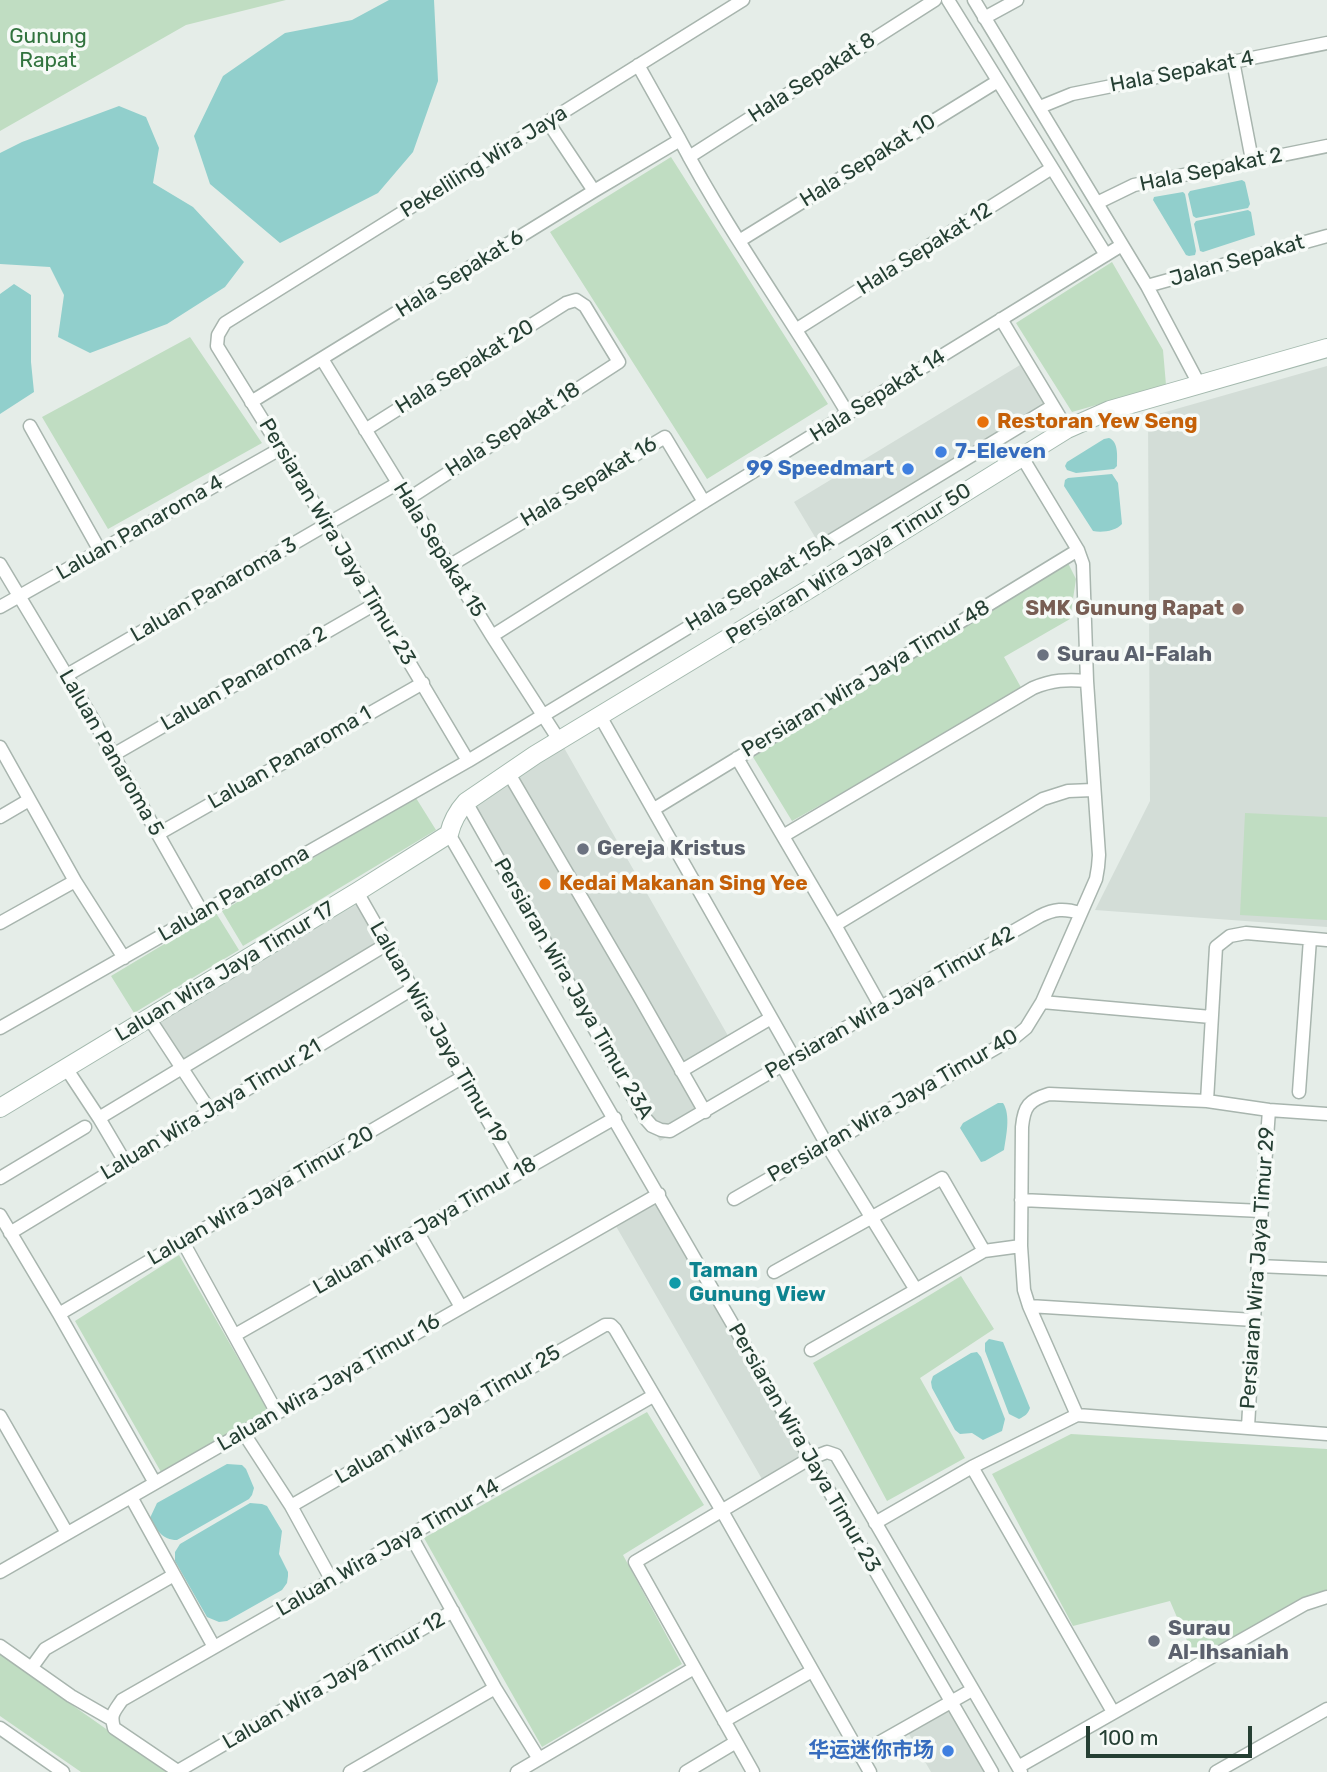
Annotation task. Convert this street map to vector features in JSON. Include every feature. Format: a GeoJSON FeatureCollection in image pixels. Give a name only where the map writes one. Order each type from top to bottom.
{"type":"FeatureCollection","features":[{"type":"Feature","properties":{"kind":"street","name":"Pekeliling Wira Jaya"},"geometry":{"type":"LineString","coordinates":[[225,323],[743,0]]}},
{"type":"Feature","properties":{"kind":"street","name":"Hala Sepakat 8"},"geometry":{"type":"LineString","coordinates":[[689,157],[935,0]]}},
{"type":"Feature","properties":{"kind":"street"},"geometry":{"type":"LineString","coordinates":[[948,0],[1106,255]]}},
{"type":"Feature","properties":{"kind":"street"},"geometry":{"type":"LineString","coordinates":[[974,0],[1147,286],[1199,384]]}},
{"type":"Feature","properties":{"kind":"street"},"geometry":{"type":"LineString","coordinates":[[984,18],[1017,0]]}},
{"type":"Feature","properties":{"kind":"street","name":"Hala Sepakat 4"},"geometry":{"type":"LineString","coordinates":[[1040,107],[1072,94],[1327,43]]}},
{"type":"Feature","properties":{"kind":"street"},"geometry":{"type":"LineString","coordinates":[[1233,61],[1252,160]]}},
{"type":"Feature","properties":{"kind":"street"},"geometry":{"type":"LineString","coordinates":[[638,65],[675,143],[689,157],[849,414]]}},
{"type":"Feature","properties":{"kind":"street","name":"Hala Sepakat 10"},"geometry":{"type":"LineString","coordinates":[[739,241],[998,81]]}},
{"type":"Feature","properties":{"kind":"street"},"geometry":{"type":"LineString","coordinates":[[548,122],[594,191]]}},
{"type":"Feature","properties":{"kind":"street","name":"Hala Sepakat 6"},"geometry":{"type":"LineString","coordinates":[[251,402],[675,143]]}},
{"type":"Feature","properties":{"kind":"street","name":"Hala Sepakat 2"},"geometry":{"type":"LineString","coordinates":[[1097,204],[1134,185],[1327,146]]}},
{"type":"Feature","properties":{"kind":"street","name":"Hala Sepakat 12"},"geometry":{"type":"LineString","coordinates":[[797,330],[1052,168]]}},
{"type":"Feature","properties":{"kind":"street","name":"Jalan Sepakat"},"geometry":{"type":"LineString","coordinates":[[1147,286],[1327,236]]}},
{"type":"Feature","properties":{"kind":"street","name":"Hala Sepakat 14"},"geometry":{"type":"LineString","coordinates":[[492,636],[1122,245]]}},
{"type":"Feature","properties":{"kind":"street","name":"Hala Sepakat 18"},"geometry":{"type":"LineString","coordinates":[[408,499],[619,362],[585,306],[576,300],[566,303]]}},
{"type":"Feature","properties":{"kind":"street","name":"Hala Sepakat 20"},"geometry":{"type":"LineString","coordinates":[[365,430],[566,303]]}},
{"type":"Feature","properties":{"kind":"street"},"geometry":{"type":"LineString","coordinates":[[1001,319],[1067,429]]}},
{"type":"Feature","properties":{"kind":"street","name":"Persiaran Wira Jaya Timur 23"},"geometry":{"type":"LineString","coordinates":[[225,323],[218,335],[217,346],[468,761]]}},
{"type":"Feature","properties":{"kind":"street","name":"Persiaran Wira Jaya Timur 50"},"geometry":{"type":"LineString","coordinates":[[449,834],[457,812],[466,802],[508,772],[1067,429],[1110,410],[1327,348]]}},
{"type":"Feature","properties":{"kind":"street","name":"Hala Sepakat 15"},"geometry":{"type":"LineString","coordinates":[[322,359],[559,740]]}},
{"type":"Feature","properties":{"kind":"street","name":"Hala Sepakat 15A"},"geometry":{"type":"LineString","coordinates":[[468,761],[1053,407]]}},
{"type":"Feature","properties":{"kind":"street"},"geometry":{"type":"LineString","coordinates":[[30,426],[100,551]]}},
{"type":"Feature","properties":{"kind":"street","name":"Hala Sepakat 16"},"geometry":{"type":"LineString","coordinates":[[449,566],[665,437],[705,502]]}},
{"type":"Feature","properties":{"kind":"street","name":"Laluan Panaroma 4"},"geometry":{"type":"LineString","coordinates":[[0,607],[280,449]]}},
{"type":"Feature","properties":{"kind":"street"},"geometry":{"type":"LineString","coordinates":[[1023,457],[1078,550]]}},
{"type":"Feature","properties":{"kind":"street","name":"Laluan Panaroma 3"},"geometry":{"type":"LineString","coordinates":[[67,675],[398,483]]}},
{"type":"Feature","properties":{"kind":"street","name":"Persiaran Wira Jaya Timur 40"},"geometry":{"type":"LineString","coordinates":[[734,1199],[1015,1037],[1026,1028],[1042,1002],[1096,879],[1098,867],[1083,564],[1078,550]]}},
{"type":"Feature","properties":{"kind":"street","name":"Persiaran Wira Jaya Timur 48"},"geometry":{"type":"LineString","coordinates":[[654,809],[1078,550]]}},
{"type":"Feature","properties":{"kind":"street","name":"Laluan Panaroma 5"},"geometry":{"type":"LineString","coordinates":[[0,564],[67,675],[202,912]]}},
{"type":"Feature","properties":{"kind":"street","name":"Laluan Panaroma 2"},"geometry":{"type":"LineString","coordinates":[[113,755],[375,604]]}},
{"type":"Feature","properties":{"kind":"street"},"geometry":{"type":"LineString","coordinates":[[783,836],[1033,688],[1059,680],[1087,681]]}},
{"type":"Feature","properties":{"kind":"street","name":"Laluan Panaroma 1"},"geometry":{"type":"LineString","coordinates":[[158,834],[423,683]]}},
{"type":"Feature","properties":{"kind":"street"},"geometry":{"type":"LineString","coordinates":[[600,716],[794,1058]]}},
{"type":"Feature","properties":{"kind":"street"},"geometry":{"type":"LineString","coordinates":[[0,747],[75,881],[124,958]]}},
{"type":"Feature","properties":{"kind":"street"},"geometry":{"type":"LineString","coordinates":[[737,758],[881,1007]]}},
{"type":"Feature","properties":{"kind":"street","name":"Laluan Panaroma"},"geometry":{"type":"LineString","coordinates":[[0,1028],[468,761]]}},
{"type":"Feature","properties":{"kind":"street"},"geometry":{"type":"LineString","coordinates":[[508,772],[705,1112]]}},
{"type":"Feature","properties":{"kind":"street"},"geometry":{"type":"LineString","coordinates":[[835,925],[1043,799],[1068,791],[1093,790]]}},
{"type":"Feature","properties":{"kind":"street"},"geometry":{"type":"LineString","coordinates":[[0,817],[29,800]]}},
{"type":"Feature","properties":{"kind":"street","name":"Persiaran Wira Jaya Timur 23A"},"geometry":{"type":"LineString","coordinates":[[466,802],[645,1118],[652,1126],[670,1131],[705,1112]]}},
{"type":"Feature","properties":{"kind":"street","name":"Persiaran Wira Jaya Timur 23"},"geometry":{"type":"LineString","coordinates":[[449,834],[992,1772]]}},
{"type":"Feature","properties":{"kind":"street","name":"Laluan Wira Jaya Timur 17"},"geometry":{"type":"LineString","coordinates":[[0,1108],[449,834]]}},
{"type":"Feature","properties":{"kind":"street"},"geometry":{"type":"LineString","coordinates":[[0,923],[75,881]]}},
{"type":"Feature","properties":{"kind":"street","name":"Laluan Wira Jaya Timur 19"},"geometry":{"type":"LineString","coordinates":[[357,892],[518,1173]]}},
{"type":"Feature","properties":{"kind":"street","name":"Persiaran Wira Jaya Timur 42"},"geometry":{"type":"LineString","coordinates":[[705,1112],[881,1007],[1050,911],[1061,909],[1080,913]]}},
{"type":"Feature","properties":{"kind":"street"},"geometry":{"type":"LineString","coordinates":[[1207,1101],[1216,947],[1230,936],[1246,933],[1327,940]]}},
{"type":"Feature","properties":{"kind":"street"},"geometry":{"type":"LineString","coordinates":[[1299,1092],[1310,939]]}},
{"type":"Feature","properties":{"kind":"street"},"geometry":{"type":"LineString","coordinates":[[99,1118],[387,944]]}},
{"type":"Feature","properties":{"kind":"street","name":"Laluan Wira Jaya Timur 21"},"geometry":{"type":"LineString","coordinates":[[10,1233],[412,989]]}},
{"type":"Feature","properties":{"kind":"street"},"geometry":{"type":"LineString","coordinates":[[1042,1002],[1212,1017]]}},
{"type":"Feature","properties":{"kind":"street"},"geometry":{"type":"LineString","coordinates":[[149,1018],[210,1111]]}},
{"type":"Feature","properties":{"kind":"street"},"geometry":{"type":"LineString","coordinates":[[681,1072],[771,1018]]}},
{"type":"Feature","properties":{"kind":"street"},"geometry":{"type":"LineString","coordinates":[[782,1065],[827,1145],[916,1290]]}},
{"type":"Feature","properties":{"kind":"street"},"geometry":{"type":"LineString","coordinates":[[66,1068],[125,1162]]}},
{"type":"Feature","properties":{"kind":"street","name":"Laluan Wira Jaya Timur 20"},"geometry":{"type":"LineString","coordinates":[[59,1314],[463,1077]]}},
{"type":"Feature","properties":{"kind":"street"},"geometry":{"type":"LineString","coordinates":[[1077,1415],[1024,1290],[1021,1200],[1023,1114],[1028,1105],[1049,1094],[1207,1101],[1269,1110],[1327,1114]]}},
{"type":"Feature","properties":{"kind":"street","name":"Persiaran Wira Jaya Timur 29"},"geometry":{"type":"LineString","coordinates":[[1248,1427],[1269,1110]]}},
{"type":"Feature","properties":{"kind":"street","name":"Laluan Wira Jaya Timur 18"},"geometry":{"type":"LineString","coordinates":[[235,1335],[615,1118]]}},
{"type":"Feature","properties":{"kind":"street"},"geometry":{"type":"LineString","coordinates":[[0,1178],[85,1127]]}},
{"type":"Feature","properties":{"kind":"street"},"geometry":{"type":"LineString","coordinates":[[774,1272],[942,1178],[984,1251]]}},
{"type":"Feature","properties":{"kind":"street","name":"Laluan Wira Jaya Timur 16"},"geometry":{"type":"LineString","coordinates":[[0,1572],[659,1194]]}},
{"type":"Feature","properties":{"kind":"street"},"geometry":{"type":"LineString","coordinates":[[1021,1200],[1262,1211]]}},
{"type":"Feature","properties":{"kind":"street"},"geometry":{"type":"LineString","coordinates":[[0,1215],[155,1483]]}},
{"type":"Feature","properties":{"kind":"street"},"geometry":{"type":"LineString","coordinates":[[417,1231],[461,1307]]}},
{"type":"Feature","properties":{"kind":"street"},"geometry":{"type":"LineString","coordinates":[[183,1242],[277,1413]]}},
{"type":"Feature","properties":{"kind":"street"},"geometry":{"type":"LineString","coordinates":[[811,1350],[984,1251],[1021,1246]]}},
{"type":"Feature","properties":{"kind":"street"},"geometry":{"type":"LineString","coordinates":[[1258,1266],[1327,1269]]}},
{"type":"Feature","properties":{"kind":"street"},"geometry":{"type":"LineString","coordinates":[[1029,1306],[1254,1320]]}},
{"type":"Feature","properties":{"kind":"street","name":"Laluan Wira Jaya Timur 25"},"geometry":{"type":"LineString","coordinates":[[291,1506],[606,1325],[615,1329],[653,1396]]}},
{"type":"Feature","properties":{"kind":"street"},"geometry":{"type":"LineString","coordinates":[[653,1396],[722,1511],[870,1772]]}},
{"type":"Feature","properties":{"kind":"street","name":"Laluan Wira Jaya Timur 14"},"geometry":{"type":"LineString","coordinates":[[111,1719],[122,1700],[653,1396]]}},
{"type":"Feature","properties":{"kind":"street"},"geometry":{"type":"LineString","coordinates":[[875,1523],[972,1467],[1077,1415],[1327,1434]]}},
{"type":"Feature","properties":{"kind":"street"},"geometry":{"type":"LineString","coordinates":[[0,1416],[67,1534]]}},
{"type":"Feature","properties":{"kind":"street"},"geometry":{"type":"LineString","coordinates":[[243,1432],[291,1506],[331,1579]]}},
{"type":"Feature","properties":{"kind":"street","name":"Persiaran Wira Jaya Timur 23"},"geometry":{"type":"LineString","coordinates":[[809,1458],[827,1452],[836,1455],[1019,1770]]}},
{"type":"Feature","properties":{"kind":"street"},"geometry":{"type":"LineString","coordinates":[[753,1772],[635,1562],[809,1458]]}},
{"type":"Feature","properties":{"kind":"street"},"geometry":{"type":"LineString","coordinates":[[972,1467],[1113,1712]]}},
{"type":"Feature","properties":{"kind":"street"},"geometry":{"type":"LineString","coordinates":[[131,1497],[214,1647]]}},
{"type":"Feature","properties":{"kind":"street"},"geometry":{"type":"LineString","coordinates":[[411,1536],[495,1688],[539,1759]]}},
{"type":"Feature","properties":{"kind":"street"},"geometry":{"type":"LineString","coordinates":[[32,1667],[44,1649],[174,1575]]}},
{"type":"Feature","properties":{"kind":"street"},"geometry":{"type":"LineString","coordinates":[[1019,1770],[1113,1712],[1305,1604],[1327,1597]]}},
{"type":"Feature","properties":{"kind":"street","name":"Laluan Wira Jaya Timur 12"},"geometry":{"type":"LineString","coordinates":[[178,1772],[453,1611]]}},
{"type":"Feature","properties":{"kind":"street"},"geometry":{"type":"LineString","coordinates":[[0,1646],[71,1696],[111,1719],[114,1728],[178,1772]]}},
{"type":"Feature","properties":{"kind":"street"},"geometry":{"type":"LineString","coordinates":[[517,1772],[694,1668]]}},
{"type":"Feature","properties":{"kind":"street"},"geometry":{"type":"LineString","coordinates":[[724,1721],[812,1671]]}},
{"type":"Feature","properties":{"kind":"street"},"geometry":{"type":"LineString","coordinates":[[350,1772],[495,1688]]}},
{"type":"Feature","properties":{"kind":"street"},"geometry":{"type":"LineString","coordinates":[[859,1754],[972,1690]]}},
{"type":"Feature","properties":{"kind":"street"},"geometry":{"type":"LineString","coordinates":[[1216,1772],[1327,1709]]}},
{"type":"Feature","properties":{"kind":"street"},"geometry":{"type":"LineString","coordinates":[[0,1728],[63,1772]]}},
{"type":"Feature","properties":{"kind":"street"},"geometry":{"type":"LineString","coordinates":[[686,1772],[736,1742]]}},
{"type":"Feature","properties":{"kind":"shaded area"},"geometry":{"type":"Polygon","coordinates":[[[1025,362],[1053,407],[821,547],[794,502],[1025,362]]]}},
{"type":"Feature","properties":{"kind":"shaded area","name":"SMK Gunung Rapat"},"geometry":{"type":"Polygon","coordinates":[[[1327,366],[1327,927],[1095,910],[1150,801],[1148,417],[1327,366]]]}},
{"type":"Feature","properties":{"kind":"shaded area"},"geometry":{"type":"Polygon","coordinates":[[[563,746],[731,1041],[682,1072],[707,1114],[660,1141],[465,802],[563,746]]]}},
{"type":"Feature","properties":{"kind":"shaded area"},"geometry":{"type":"Polygon","coordinates":[[[358,892],[388,944],[183,1068],[149,1016],[358,892]]]}},
{"type":"Feature","properties":{"kind":"shaded area"},"geometry":{"type":"Polygon","coordinates":[[[659,1194],[813,1459],[766,1486],[613,1221],[659,1194]]]}},
{"type":"Feature","properties":{"kind":"shaded area"},"geometry":{"type":"Polygon","coordinates":[[[952,1702],[993,1772],[931,1772],[906,1729],[952,1702]]]}},
{"type":"Feature","properties":{"kind":"green space","name":"Gunung Rapat"},"geometry":{"type":"Polygon","coordinates":[[[0,0],[286,0],[186,25],[0,131],[0,0]]]}},
{"type":"Feature","properties":{"kind":"green space"},"geometry":{"type":"Polygon","coordinates":[[[671,157],[828,404],[707,479],[550,232],[671,157]]]}},
{"type":"Feature","properties":{"kind":"green space"},"geometry":{"type":"Polygon","coordinates":[[[1112,262],[1163,350],[1166,385],[1072,412],[1016,323],[1112,262]]]}},
{"type":"Feature","properties":{"kind":"green space"},"geometry":{"type":"Polygon","coordinates":[[[190,337],[262,443],[108,529],[42,417],[190,337]]]}},
{"type":"Feature","properties":{"kind":"green space"},"geometry":{"type":"Polygon","coordinates":[[[1068,563],[1076,579],[1070,619],[1004,657],[1023,691],[792,821],[753,757],[1068,563]]]}},
{"type":"Feature","properties":{"kind":"green space"},"geometry":{"type":"Polygon","coordinates":[[[416,798],[436,830],[243,946],[222,911],[416,798]]]}},
{"type":"Feature","properties":{"kind":"green space"},"geometry":{"type":"Polygon","coordinates":[[[1245,813],[1327,817],[1327,920],[1240,915],[1245,813]]]}},
{"type":"Feature","properties":{"kind":"green space"},"geometry":{"type":"Polygon","coordinates":[[[216,913],[239,950],[134,1013],[111,976],[216,913]]]}},
{"type":"Feature","properties":{"kind":"green space"},"geometry":{"type":"Polygon","coordinates":[[[179,1255],[269,1412],[161,1472],[75,1321],[179,1255]]]}},
{"type":"Feature","properties":{"kind":"green space"},"geometry":{"type":"Polygon","coordinates":[[[961,1276],[994,1329],[920,1378],[965,1458],[887,1501],[813,1363],[961,1276]]]}},
{"type":"Feature","properties":{"kind":"green space"},"geometry":{"type":"Polygon","coordinates":[[[647,1412],[704,1505],[623,1555],[682,1664],[542,1747],[424,1538],[647,1412]]]}},
{"type":"Feature","properties":{"kind":"green space"},"geometry":{"type":"Polygon","coordinates":[[[1071,1434],[1327,1449],[1327,1590],[1194,1657],[1170,1601],[1073,1626],[992,1474],[1071,1434]]]}},
{"type":"Feature","properties":{"kind":"green space"},"geometry":{"type":"Polygon","coordinates":[[[0,1654],[167,1772],[81,1772],[0,1716],[0,1654]]]}},
{"type":"Feature","properties":{"kind":"water"},"geometry":{"type":"Polygon","coordinates":[[[389,0],[434,0],[438,81],[413,152],[378,193],[280,243],[210,184],[194,136],[223,76],[285,33],[352,20],[389,0]]]}},
{"type":"Feature","properties":{"kind":"water"},"geometry":{"type":"Polygon","coordinates":[[[119,106],[146,117],[159,148],[153,183],[193,207],[244,262],[225,287],[167,324],[90,353],[58,337],[64,295],[50,267],[0,264],[0,153],[22,142],[119,106]]]}},
{"type":"Feature","properties":{"kind":"water"},"geometry":{"type":"Polygon","coordinates":[[[1242,180],[1245,182],[1250,204],[1248,208],[1196,218],[1193,216],[1188,194],[1190,191],[1242,180]]]}},
{"type":"Feature","properties":{"kind":"water"},"geometry":{"type":"Polygon","coordinates":[[[1183,192],[1196,251],[1195,255],[1189,256],[1153,200],[1154,197],[1183,192]]]}},
{"type":"Feature","properties":{"kind":"water"},"geometry":{"type":"Polygon","coordinates":[[[1248,210],[1251,212],[1255,235],[1200,251],[1194,224],[1196,221],[1248,210]]]}},
{"type":"Feature","properties":{"kind":"water"},"geometry":{"type":"Polygon","coordinates":[[[14,284],[31,295],[34,392],[0,414],[0,294],[14,284]]]}},
{"type":"Feature","properties":{"kind":"water"},"geometry":{"type":"Polygon","coordinates":[[[1109,438],[1117,450],[1117,466],[1114,469],[1076,473],[1067,470],[1067,462],[1109,438]]]}},
{"type":"Feature","properties":{"kind":"water"},"geometry":{"type":"Polygon","coordinates":[[[1112,474],[1118,483],[1122,524],[1109,531],[1093,531],[1064,486],[1065,480],[1112,474]]]}},
{"type":"Feature","properties":{"kind":"water"},"geometry":{"type":"Polygon","coordinates":[[[998,1103],[1003,1103],[1007,1113],[1004,1150],[981,1162],[960,1128],[963,1123],[998,1103]]]}},
{"type":"Feature","properties":{"kind":"water"},"geometry":{"type":"Polygon","coordinates":[[[989,1339],[1003,1342],[1030,1408],[1026,1415],[1019,1419],[1009,1414],[985,1351],[985,1343],[989,1339]]]}},
{"type":"Feature","properties":{"kind":"water"},"geometry":{"type":"Polygon","coordinates":[[[977,1352],[1005,1419],[1002,1431],[983,1440],[972,1433],[960,1434],[955,1430],[931,1382],[933,1376],[977,1352]]]}},
{"type":"Feature","properties":{"kind":"water"},"geometry":{"type":"Polygon","coordinates":[[[227,1464],[242,1465],[246,1469],[254,1488],[249,1499],[177,1540],[160,1534],[150,1518],[157,1503],[227,1464]]]}},
{"type":"Feature","properties":{"kind":"water"},"geometry":{"type":"Polygon","coordinates":[[[250,1503],[267,1506],[282,1531],[279,1554],[288,1572],[287,1583],[282,1590],[227,1621],[219,1622],[207,1617],[175,1561],[175,1552],[180,1544],[250,1503]]]}},
{"type":"Feature","properties":{"kind":"place","name":"Restoran Yew Seng"},"geometry":{"type":"Point","coordinates":[983,422]}},
{"type":"Feature","properties":{"kind":"place","name":"7-Eleven"},"geometry":{"type":"Point","coordinates":[941,452]}},
{"type":"Feature","properties":{"kind":"place","name":"99 Speedmart"},"geometry":{"type":"Point","coordinates":[908,469]}},
{"type":"Feature","properties":{"kind":"place","name":"SMK Gunung Rapat"},"geometry":{"type":"Point","coordinates":[1238,609]}},
{"type":"Feature","properties":{"kind":"place","name":"Surau Al-Falah"},"geometry":{"type":"Point","coordinates":[1043,655]}},
{"type":"Feature","properties":{"kind":"place","name":"Gereja Kristus"},"geometry":{"type":"Point","coordinates":[583,849]}},
{"type":"Feature","properties":{"kind":"place","name":"Kedai Makanan Sing Yee"},"geometry":{"type":"Point","coordinates":[545,884]}},
{"type":"Feature","properties":{"kind":"place","name":"Taman Gunung View"},"geometry":{"type":"Point","coordinates":[675,1283]}},
{"type":"Feature","properties":{"kind":"place","name":"Surau Al-Ihsaniah"},"geometry":{"type":"Point","coordinates":[1154,1641]}},
{"type":"Feature","properties":{"kind":"place","name":"华运迷你市场"},"geometry":{"type":"Point","coordinates":[948,1751]}}]}
